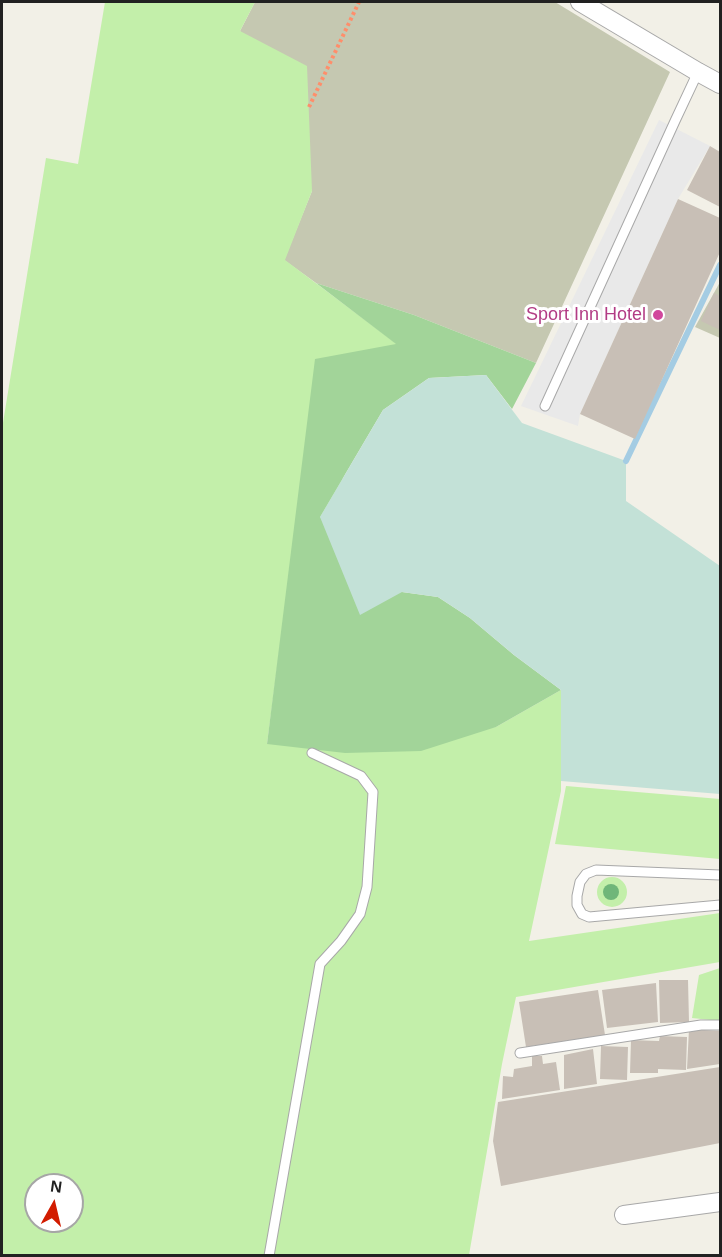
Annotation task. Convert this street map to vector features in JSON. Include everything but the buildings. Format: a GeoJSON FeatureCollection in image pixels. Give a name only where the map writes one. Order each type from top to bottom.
{"type":"FeatureCollection","features":[{"type":"Feature","properties":{"kind":"street"},"geometry":{"type":"LineString","coordinates":[[580,2],[720,84]]}},
{"type":"Feature","properties":{"kind":"street"},"geometry":{"type":"LineString","coordinates":[[624,1215],[720,1202]]}},
{"type":"Feature","properties":{"kind":"lane"},"geometry":{"type":"LineString","coordinates":[[545,406],[698,72]]}},
{"type":"Feature","properties":{"kind":"lane"},"geometry":{"type":"LineString","coordinates":[[269,1256],[320,964],[341,941],[360,914],[367,887],[373,792],[361,776],[312,753]]}},
{"type":"Feature","properties":{"kind":"lane"},"geometry":{"type":"LineString","coordinates":[[720,875],[596,870],[586,874],[580,882],[577,905],[582,914],[589,917],[720,906]]}},
{"type":"Feature","properties":{"kind":"lane"},"geometry":{"type":"LineString","coordinates":[[520,1053],[701,1025],[720,1026]]}},
{"type":"Feature","properties":{"kind":"path"},"geometry":{"type":"LineString","coordinates":[[309,107],[359,2]]}},
{"type":"Feature","properties":{"kind":"shaded area"},"geometry":{"type":"Polygon","coordinates":[[[255,2],[555,2],[670,72],[536,363],[414,315],[316,283],[284,260],[312,191],[240,31],[255,2]]]}},
{"type":"Feature","properties":{"kind":"shaded area"},"geometry":{"type":"Polygon","coordinates":[[[659,120],[710,146],[678,199],[580,414],[578,426],[521,406],[659,120]]]}},
{"type":"Feature","properties":{"kind":"shaded area"},"geometry":{"type":"Polygon","coordinates":[[[720,282],[720,338],[695,327],[720,282]]]}},
{"type":"Feature","properties":{"kind":"shaded area"},"geometry":{"type":"Polygon","coordinates":[[[486,375],[522,423],[626,461],[626,501],[720,566],[720,794],[561,781],[561,690],[470,618],[438,597],[402,592],[360,615],[320,517],[383,410],[429,378],[486,375]]]}},
{"type":"Feature","properties":{"kind":"green space"},"geometry":{"type":"Polygon","coordinates":[[[105,2],[255,2],[240,31],[307,66],[312,191],[285,260],[397,344],[282,630],[267,744],[496,727],[561,690],[561,791],[529,941],[720,913],[720,962],[516,997],[469,1255],[2,1256],[2,429],[46,158],[78,164],[105,2]]]}},
{"type":"Feature","properties":{"kind":"green space"},"geometry":{"type":"Polygon","coordinates":[[[316,283],[414,315],[536,363],[512,409],[486,375],[429,378],[383,410],[320,517],[402,592],[438,597],[470,618],[561,690],[496,727],[421,751],[345,753],[267,744],[315,359],[396,344],[316,283]]]}},
{"type":"Feature","properties":{"kind":"green space"},"geometry":{"type":"Polygon","coordinates":[[[566,786],[720,799],[720,859],[555,844],[566,786]]]}},
{"type":"Feature","properties":{"kind":"green space"},"geometry":{"type":"Polygon","coordinates":[[[612,877],[618,878],[626,886],[626,898],[618,906],[612,907],[606,906],[598,898],[597,892],[598,886],[606,878],[612,877]]]}},
{"type":"Feature","properties":{"kind":"green space"},"geometry":{"type":"Polygon","coordinates":[[[720,968],[720,1021],[692,1018],[699,975],[720,968]]]}},
{"type":"Feature","properties":{"kind":"waterway"},"geometry":{"type":"LineString","coordinates":[[626,461],[720,265]]}},
{"type":"Feature","properties":{"kind":"place","name":"Sport Inn Hotel"},"geometry":{"type":"Point","coordinates":[658,315]}}]}
